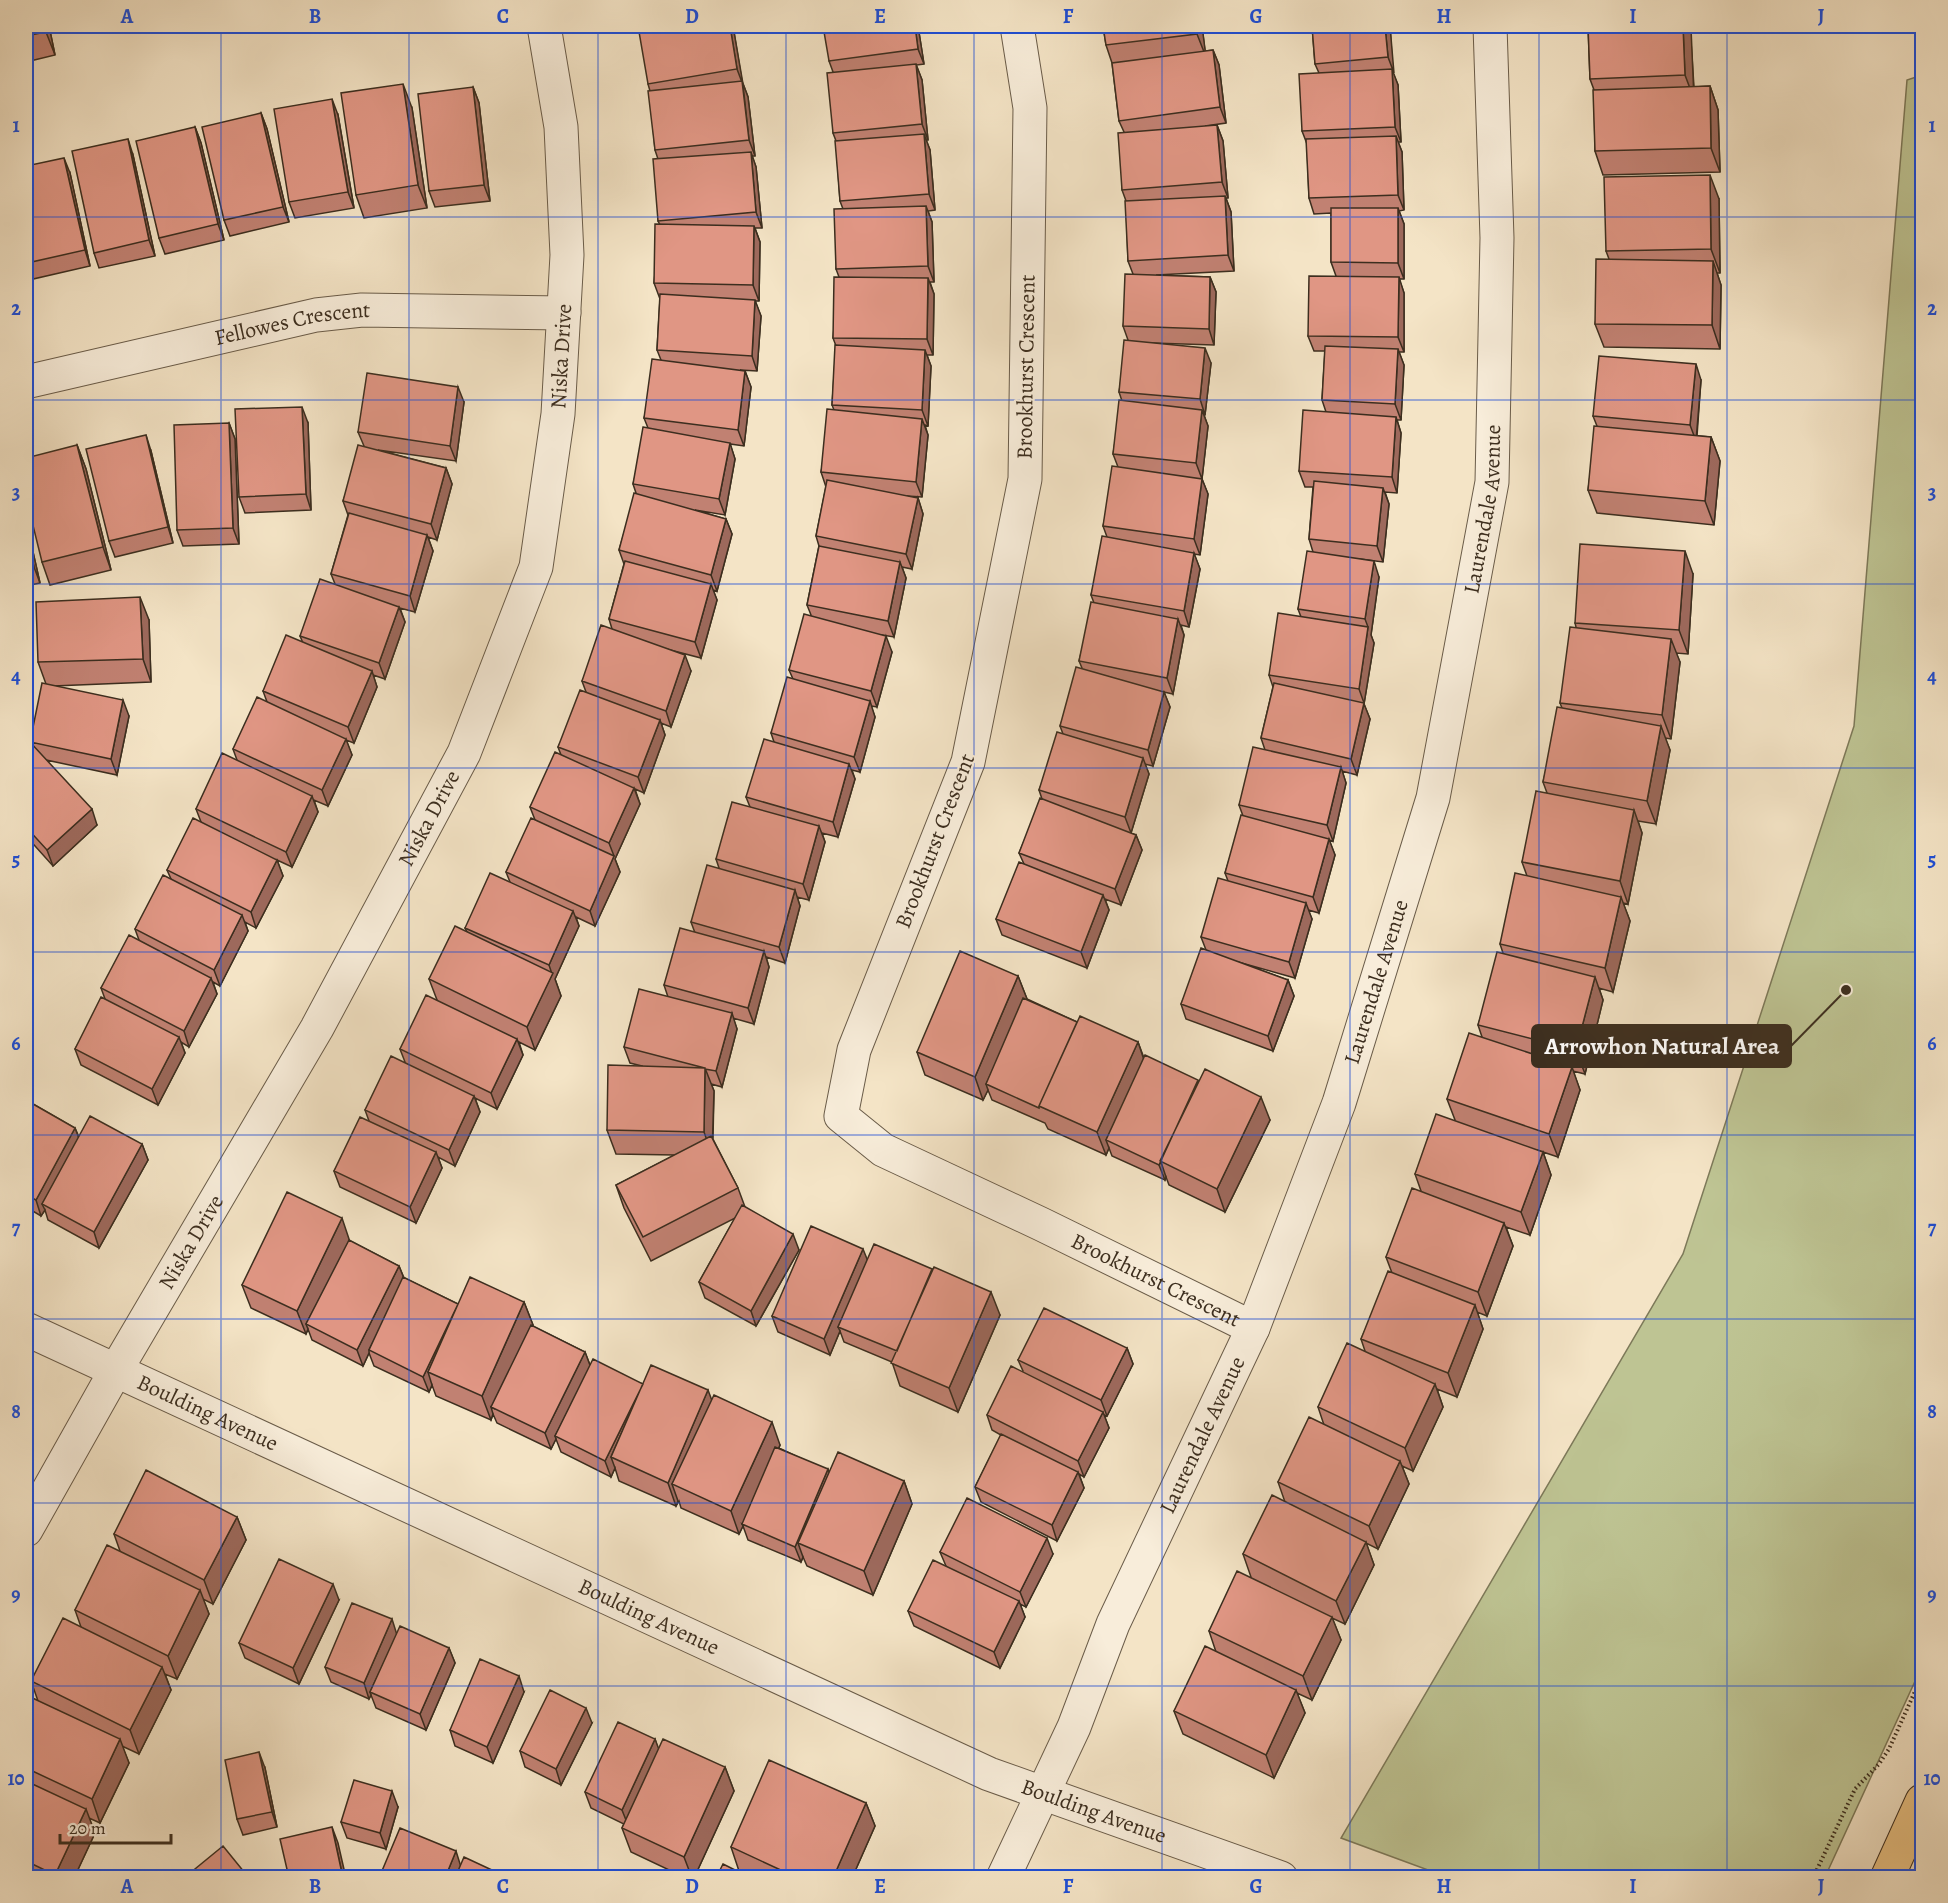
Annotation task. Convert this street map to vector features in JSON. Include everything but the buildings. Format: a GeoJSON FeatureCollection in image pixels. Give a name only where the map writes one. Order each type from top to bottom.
{"type":"FeatureCollection","features":[{"type":"Feature","properties":{"kind":"main road"},"geometry":{"type":"LineString","coordinates":[[1887,1878],[1923,1801]]}},
{"type":"Feature","properties":{"kind":"street","name":"Niska Drive"},"geometry":{"type":"LineString","coordinates":[[26,1530],[116,1370],[317,1028],[464,753],[536,567],[558,414],[564,313],[566,183],[561,127],[544,26]]}},
{"type":"Feature","properties":{"kind":"street","name":"Brookhurst Crescent"},"geometry":{"type":"LineString","coordinates":[[1017,26],[1030,108],[1025,479],[968,762],[854,1050],[841,1116],[883,1150],[1041,1224],[1253,1328]]}},
{"type":"Feature","properties":{"kind":"street","name":"Laurendale Avenue"},"geometry":{"type":"LineString","coordinates":[[1003,1878],[1074,1727],[1113,1624],[1253,1328],[1339,1103],[1434,798],[1491,482],[1497,238],[1490,26]]}},
{"type":"Feature","properties":{"kind":"street","name":"Fellowes Crescent"},"geometry":{"type":"LineString","coordinates":[[26,382],[316,315],[362,310],[564,313]]}},
{"type":"Feature","properties":{"kind":"street","name":"Boulding Avenue"},"geometry":{"type":"LineString","coordinates":[[26,1329],[989,1774],[1281,1878]]}},
{"type":"Feature","properties":{"kind":"path"},"geometry":{"type":"LineString","coordinates":[[1813,1878],[1854,1789],[1866,1780],[1889,1749],[1923,1676]]}},
{"type":"Feature","properties":{"kind":"green space"},"geometry":{"type":"Polygon","coordinates":[[[1922,75],[1922,1666],[1825,1877],[1447,1877],[1341,1838],[1683,1254],[1854,726],[1907,80],[1922,75]]]}},
{"type":"Feature","properties":{"kind":"place","name":"Arrowhon Natural Area"},"geometry":{"type":"Point","coordinates":[1846,990]}}]}
